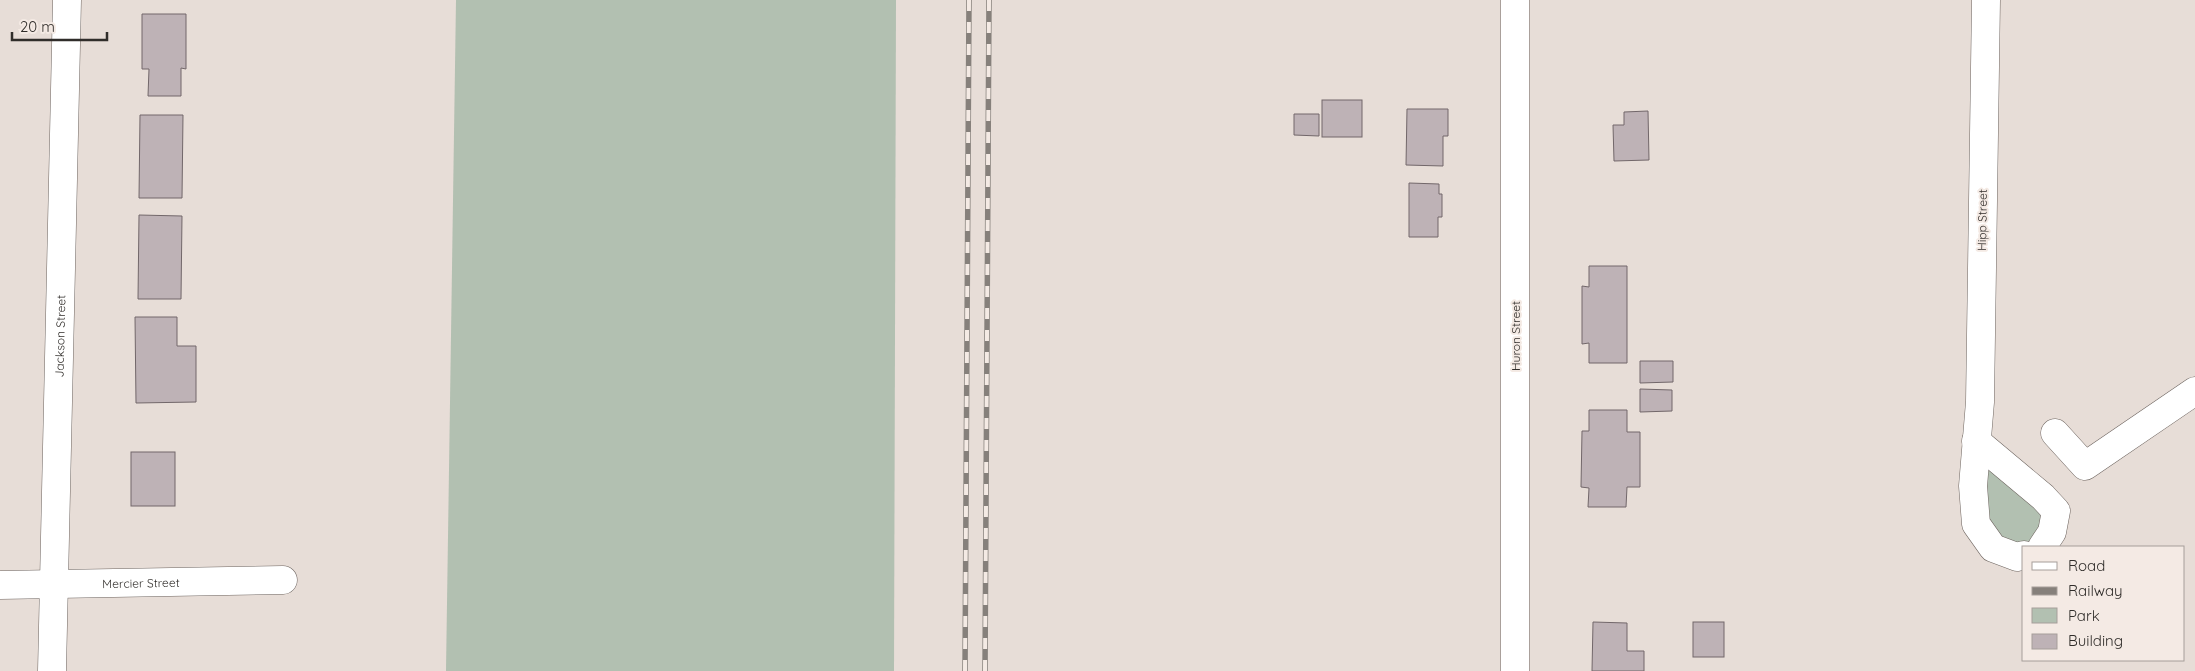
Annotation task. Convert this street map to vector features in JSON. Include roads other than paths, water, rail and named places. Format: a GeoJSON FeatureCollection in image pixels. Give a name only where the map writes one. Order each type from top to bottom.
{"type":"FeatureCollection","features":[{"type":"Feature","properties":{"kind":"street","name":"Jackson Street"},"geometry":{"type":"LineString","coordinates":[[52,671],[67,0]]}},
{"type":"Feature","properties":{"kind":"street","name":"Huron Street"},"geometry":{"type":"LineString","coordinates":[[1515,0],[1515,671]]}},
{"type":"Feature","properties":{"kind":"street","name":"Hipp Street"},"geometry":{"type":"LineString","coordinates":[[1986,0],[1980,402],[1973,486],[1976,524],[1993,548],[2017,557],[2022,556]]}},
{"type":"Feature","properties":{"kind":"street"},"geometry":{"type":"LineString","coordinates":[[2055,433],[2085,466],[2195,391]]}},
{"type":"Feature","properties":{"kind":"street"},"geometry":{"type":"LineString","coordinates":[[1976,441],[2056,511],[2052,532],[2043,546]]}},
{"type":"Feature","properties":{"kind":"street","name":"Mercier Street"},"geometry":{"type":"LineString","coordinates":[[0,585],[283,580]]}},
{"type":"Feature","properties":{"kind":"railway"},"geometry":{"type":"LineString","coordinates":[[965,671],[969,0]]}},
{"type":"Feature","properties":{"kind":"railway"},"geometry":{"type":"LineString","coordinates":[[985,671],[989,0]]}}]}
